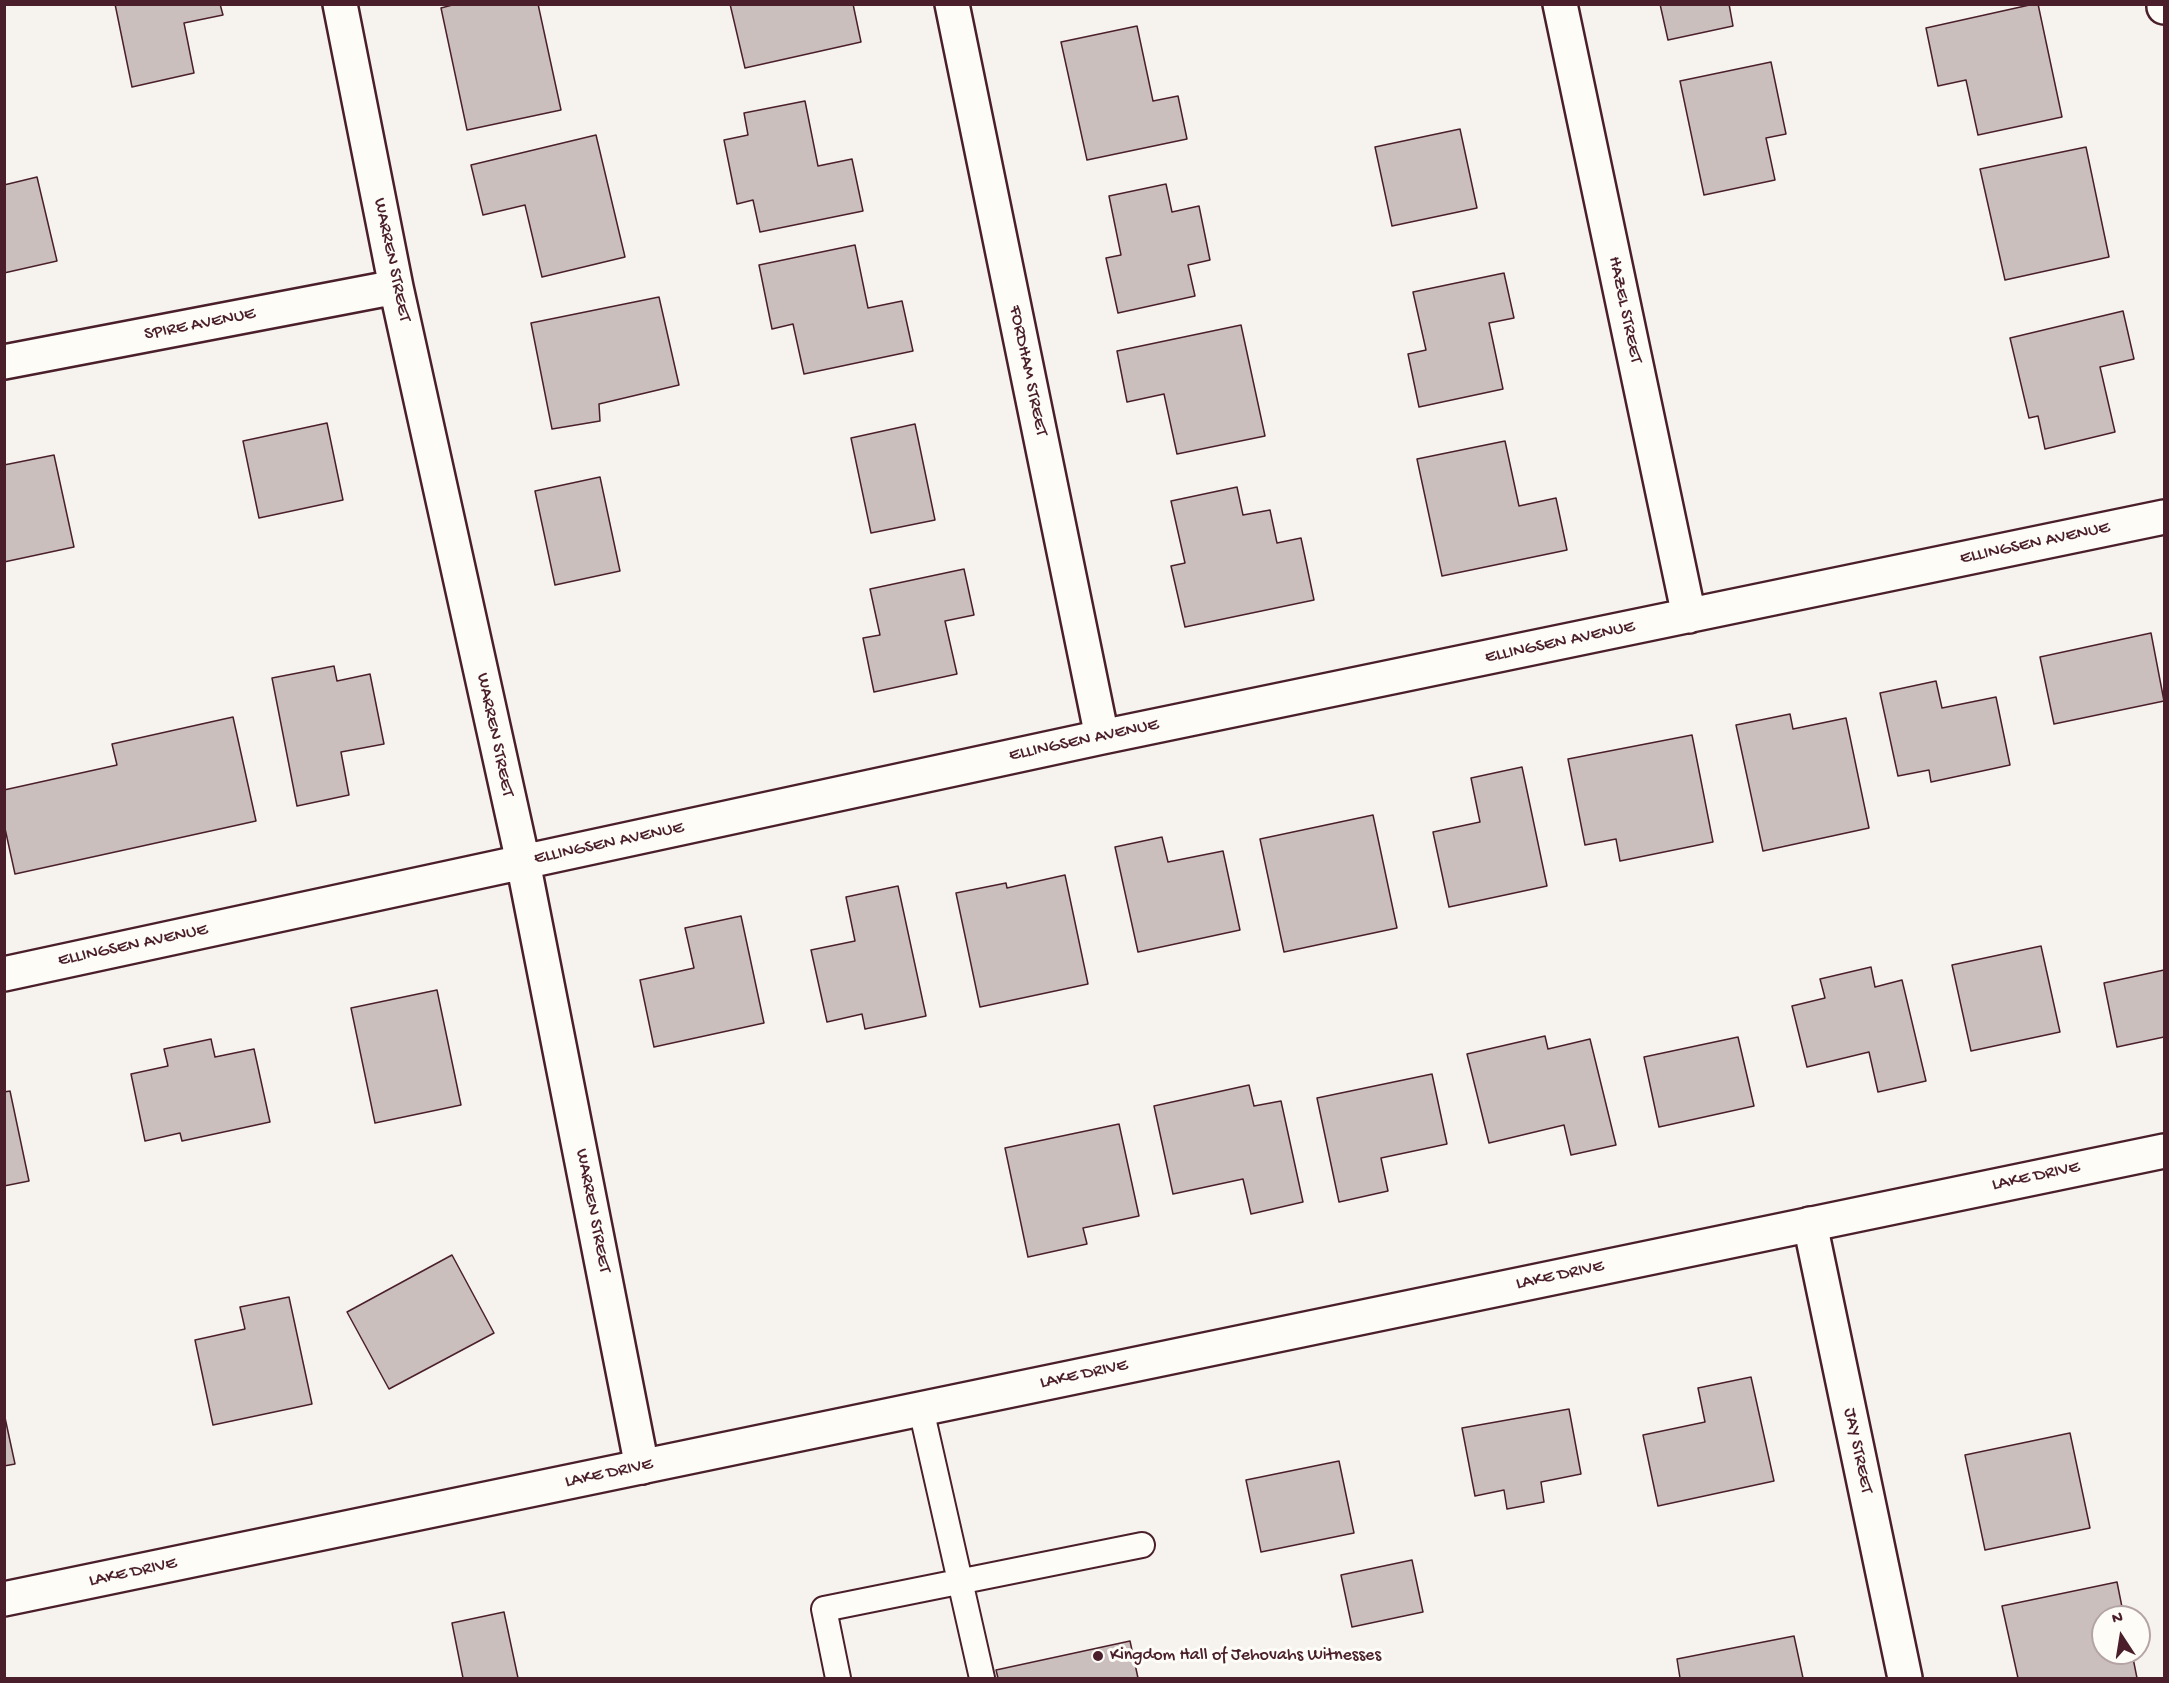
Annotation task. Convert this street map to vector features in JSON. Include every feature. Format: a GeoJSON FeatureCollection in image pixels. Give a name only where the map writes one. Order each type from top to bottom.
{"type":"FeatureCollection","features":[{"type":"Feature","properties":{"kind":"street","name":"WARREN STREET"},"geometry":{"type":"LineString","coordinates":[[340,4],[396,287],[523,862],[642,1467]]}},
{"type":"Feature","properties":{"kind":"street","name":"FORDHAM STREET"},"geometry":{"type":"LineString","coordinates":[[952,4],[1102,737]]}},
{"type":"Feature","properties":{"kind":"street","name":"HAZEL STREET"},"geometry":{"type":"LineString","coordinates":[[1560,4],[1689,616]]}},
{"type":"Feature","properties":{"kind":"street","name":"SPIRE AVENUE"},"geometry":{"type":"LineString","coordinates":[[4,362],[396,287]]}},
{"type":"Feature","properties":{"kind":"street","name":"ELLINGSEN AVENUE"},"geometry":{"type":"LineString","coordinates":[[4,974],[1102,737],[2164,517]]}},
{"type":"Feature","properties":{"kind":"street","name":"LAKE DRIVE"},"geometry":{"type":"LineString","coordinates":[[4,1599],[2164,1150]]}},
{"type":"Feature","properties":{"kind":"street","name":"JAY STREET"},"geometry":{"type":"LineString","coordinates":[[1810,1224],[1905,1678]]}},
{"type":"Feature","properties":{"kind":"lane"},"geometry":{"type":"LineString","coordinates":[[921,1409],[982,1678]]}},
{"type":"Feature","properties":{"kind":"lane"},"geometry":{"type":"LineString","coordinates":[[838,1678],[824,1609],[1142,1545]]}},
{"type":"Feature","properties":{"kind":"building"},"geometry":{"type":"Polygon","coordinates":[[[115,4],[220,4],[223,15],[184,23],[194,73],[132,87],[115,4]]]}},
{"type":"Feature","properties":{"kind":"building"},"geometry":{"type":"Polygon","coordinates":[[[456,4],[538,4],[561,110],[467,130],[441,8],[456,4]]]}},
{"type":"Feature","properties":{"kind":"building"},"geometry":{"type":"Polygon","coordinates":[[[730,4],[853,4],[861,42],[745,68],[730,4]]]}},
{"type":"Feature","properties":{"kind":"building"},"geometry":{"type":"Polygon","coordinates":[[[1660,4],[1729,4],[1733,26],[1668,40],[1660,4]]]}},
{"type":"Feature","properties":{"kind":"building"},"geometry":{"type":"Polygon","coordinates":[[[2038,4],[2062,117],[1978,135],[1966,80],[1938,86],[1926,28],[2038,4]]]}},
{"type":"Feature","properties":{"kind":"building"},"geometry":{"type":"Polygon","coordinates":[[[1137,26],[1153,101],[1178,96],[1187,139],[1087,160],[1061,42],[1137,26]]]}},
{"type":"Feature","properties":{"kind":"building"},"geometry":{"type":"Polygon","coordinates":[[[1771,62],[1786,134],[1766,138],[1775,180],[1704,195],[1680,81],[1771,62]]]}},
{"type":"Feature","properties":{"kind":"building"},"geometry":{"type":"Polygon","coordinates":[[[805,101],[818,166],[852,159],[863,211],[760,232],[753,200],[737,204],[724,140],[748,135],[744,113],[805,101]]]}},
{"type":"Feature","properties":{"kind":"building"},"geometry":{"type":"Polygon","coordinates":[[[1460,129],[1477,208],[1392,226],[1375,147],[1460,129]]]}},
{"type":"Feature","properties":{"kind":"building"},"geometry":{"type":"Polygon","coordinates":[[[596,135],[625,257],[542,277],[525,205],[483,215],[471,165],[596,135]]]}},
{"type":"Feature","properties":{"kind":"building"},"geometry":{"type":"Polygon","coordinates":[[[2086,147],[2109,257],[2005,280],[1980,169],[2086,147]]]}},
{"type":"Feature","properties":{"kind":"building"},"geometry":{"type":"Polygon","coordinates":[[[37,177],[57,261],[4,273],[4,185],[37,177]]]}},
{"type":"Feature","properties":{"kind":"building"},"geometry":{"type":"Polygon","coordinates":[[[1166,184],[1172,212],[1199,206],[1210,260],[1188,265],[1195,296],[1118,313],[1106,258],[1121,255],[1109,196],[1166,184]]]}},
{"type":"Feature","properties":{"kind":"building"},"geometry":{"type":"Polygon","coordinates":[[[855,245],[868,308],[902,301],[913,351],[804,374],[793,324],[772,329],[759,265],[855,245]]]}},
{"type":"Feature","properties":{"kind":"building"},"geometry":{"type":"Polygon","coordinates":[[[1504,273],[1514,318],[1489,323],[1503,389],[1419,407],[1408,354],[1426,350],[1413,292],[1504,273]]]}},
{"type":"Feature","properties":{"kind":"building"},"geometry":{"type":"Polygon","coordinates":[[[659,297],[679,385],[599,404],[600,421],[552,429],[531,323],[659,297]]]}},
{"type":"Feature","properties":{"kind":"building"},"geometry":{"type":"Polygon","coordinates":[[[2123,311],[2134,359],[2100,367],[2115,432],[2045,449],[2038,416],[2029,418],[2010,338],[2123,311]]]}},
{"type":"Feature","properties":{"kind":"building"},"geometry":{"type":"Polygon","coordinates":[[[1241,325],[1265,436],[1177,454],[1164,394],[1127,402],[1117,351],[1241,325]]]}},
{"type":"Feature","properties":{"kind":"building"},"geometry":{"type":"Polygon","coordinates":[[[327,423],[343,500],[259,518],[243,441],[327,423]]]}},
{"type":"Feature","properties":{"kind":"building"},"geometry":{"type":"Polygon","coordinates":[[[915,424],[935,520],[871,533],[851,438],[915,424]]]}},
{"type":"Feature","properties":{"kind":"building"},"geometry":{"type":"Polygon","coordinates":[[[1505,441],[1519,506],[1556,498],[1567,550],[1442,576],[1417,459],[1505,441]]]}},
{"type":"Feature","properties":{"kind":"building"},"geometry":{"type":"Polygon","coordinates":[[[54,455],[74,547],[4,562],[4,465],[54,455]]]}},
{"type":"Feature","properties":{"kind":"building"},"geometry":{"type":"Polygon","coordinates":[[[600,477],[620,571],[555,585],[535,491],[600,477]]]}},
{"type":"Feature","properties":{"kind":"building"},"geometry":{"type":"Polygon","coordinates":[[[1237,487],[1243,515],[1270,510],[1277,543],[1301,538],[1314,600],[1185,627],[1171,566],[1185,563],[1171,501],[1237,487]]]}},
{"type":"Feature","properties":{"kind":"building"},"geometry":{"type":"Polygon","coordinates":[[[964,569],[974,615],[945,621],[957,674],[874,692],[863,638],[880,635],[870,589],[964,569]]]}},
{"type":"Feature","properties":{"kind":"building"},"geometry":{"type":"Polygon","coordinates":[[[2151,633],[2164,701],[2054,724],[2040,657],[2151,633]]]}},
{"type":"Feature","properties":{"kind":"building"},"geometry":{"type":"Polygon","coordinates":[[[334,666],[337,681],[370,674],[384,744],[341,752],[349,795],[297,806],[272,678],[334,666]]]}},
{"type":"Feature","properties":{"kind":"building"},"geometry":{"type":"Polygon","coordinates":[[[1936,681],[1942,708],[1996,697],[2010,765],[1931,782],[1929,770],[1898,776],[1880,693],[1936,681]]]}},
{"type":"Feature","properties":{"kind":"building"},"geometry":{"type":"Polygon","coordinates":[[[1790,714],[1793,729],[1846,718],[1869,828],[1763,851],[1736,725],[1790,714]]]}},
{"type":"Feature","properties":{"kind":"building"},"geometry":{"type":"Polygon","coordinates":[[[233,717],[256,821],[15,874],[4,824],[4,790],[117,765],[112,744],[233,717]]]}},
{"type":"Feature","properties":{"kind":"building"},"geometry":{"type":"Polygon","coordinates":[[[1692,735],[1713,842],[1620,861],[1616,839],[1585,845],[1568,759],[1692,735]]]}},
{"type":"Feature","properties":{"kind":"building"},"geometry":{"type":"Polygon","coordinates":[[[1522,767],[1547,886],[1449,907],[1433,832],[1480,822],[1471,778],[1522,767]]]}},
{"type":"Feature","properties":{"kind":"building"},"geometry":{"type":"Polygon","coordinates":[[[1373,815],[1397,928],[1284,952],[1260,839],[1373,815]]]}},
{"type":"Feature","properties":{"kind":"building"},"geometry":{"type":"Polygon","coordinates":[[[1162,837],[1168,862],[1223,851],[1240,930],[1138,952],[1115,847],[1162,837]]]}},
{"type":"Feature","properties":{"kind":"building"},"geometry":{"type":"Polygon","coordinates":[[[1065,875],[1088,984],[980,1007],[956,893],[1006,883],[1007,888],[1065,875]]]}},
{"type":"Feature","properties":{"kind":"building"},"geometry":{"type":"Polygon","coordinates":[[[898,886],[926,1016],[865,1029],[862,1014],[827,1022],[811,950],[855,941],[846,897],[898,886]]]}},
{"type":"Feature","properties":{"kind":"building"},"geometry":{"type":"Polygon","coordinates":[[[741,916],[764,1023],[654,1047],[640,980],[694,968],[685,928],[741,916]]]}},
{"type":"Feature","properties":{"kind":"building"},"geometry":{"type":"Polygon","coordinates":[[[2041,946],[2060,1032],[1971,1051],[1952,965],[2041,946]]]}},
{"type":"Feature","properties":{"kind":"building"},"geometry":{"type":"Polygon","coordinates":[[[1871,967],[1875,987],[1902,980],[1926,1081],[1878,1092],[1869,1052],[1807,1067],[1792,1006],[1825,998],[1820,979],[1871,967]]]}},
{"type":"Feature","properties":{"kind":"building"},"geometry":{"type":"Polygon","coordinates":[[[2164,970],[2164,1037],[2117,1047],[2104,983],[2164,970]]]}},
{"type":"Feature","properties":{"kind":"building"},"geometry":{"type":"Polygon","coordinates":[[[437,990],[461,1105],[375,1123],[351,1008],[437,990]]]}},
{"type":"Feature","properties":{"kind":"building"},"geometry":{"type":"Polygon","coordinates":[[[1545,1036],[1548,1049],[1590,1039],[1616,1145],[1571,1155],[1564,1125],[1489,1143],[1467,1054],[1545,1036]]]}},
{"type":"Feature","properties":{"kind":"building"},"geometry":{"type":"Polygon","coordinates":[[[1738,1037],[1754,1106],[1659,1127],[1644,1057],[1738,1037]]]}},
{"type":"Feature","properties":{"kind":"building"},"geometry":{"type":"Polygon","coordinates":[[[211,1039],[215,1057],[254,1049],[270,1122],[182,1141],[180,1133],[145,1141],[131,1074],[168,1066],[164,1049],[211,1039]]]}},
{"type":"Feature","properties":{"kind":"building"},"geometry":{"type":"Polygon","coordinates":[[[1432,1074],[1447,1144],[1381,1158],[1388,1191],[1339,1202],[1317,1098],[1432,1074]]]}},
{"type":"Feature","properties":{"kind":"building"},"geometry":{"type":"Polygon","coordinates":[[[1249,1085],[1254,1106],[1281,1101],[1303,1202],[1251,1214],[1243,1179],[1173,1194],[1154,1106],[1249,1085]]]}},
{"type":"Feature","properties":{"kind":"building"},"geometry":{"type":"Polygon","coordinates":[[[10,1091],[29,1181],[4,1186],[4,1092],[10,1091]]]}},
{"type":"Feature","properties":{"kind":"building"},"geometry":{"type":"Polygon","coordinates":[[[1119,1124],[1139,1216],[1083,1228],[1087,1244],[1028,1257],[1005,1148],[1119,1124]]]}},
{"type":"Feature","properties":{"kind":"building"},"geometry":{"type":"Polygon","coordinates":[[[452,1255],[494,1333],[389,1389],[347,1312],[452,1255]]]}},
{"type":"Feature","properties":{"kind":"building"},"geometry":{"type":"Polygon","coordinates":[[[289,1297],[312,1404],[213,1425],[195,1340],[245,1329],[240,1307],[289,1297]]]}},
{"type":"Feature","properties":{"kind":"building"},"geometry":{"type":"Polygon","coordinates":[[[1751,1377],[1774,1481],[1658,1506],[1643,1435],[1705,1422],[1698,1388],[1751,1377]]]}},
{"type":"Feature","properties":{"kind":"building"},"geometry":{"type":"Polygon","coordinates":[[[1569,1409],[1581,1474],[1541,1482],[1544,1502],[1507,1509],[1504,1490],[1475,1496],[1462,1428],[1569,1409]]]}},
{"type":"Feature","properties":{"kind":"building"},"geometry":{"type":"Polygon","coordinates":[[[4,1413],[15,1464],[4,1466],[4,1413]]]}},
{"type":"Feature","properties":{"kind":"building"},"geometry":{"type":"Polygon","coordinates":[[[2070,1433],[2090,1528],[1985,1550],[1965,1455],[2070,1433]]]}},
{"type":"Feature","properties":{"kind":"building"},"geometry":{"type":"Polygon","coordinates":[[[1339,1461],[1354,1533],[1261,1552],[1246,1480],[1339,1461]]]}},
{"type":"Feature","properties":{"kind":"building"},"geometry":{"type":"Polygon","coordinates":[[[1412,1560],[1423,1612],[1352,1627],[1341,1575],[1412,1560]]]}},
{"type":"Feature","properties":{"kind":"building"},"geometry":{"type":"Polygon","coordinates":[[[2117,1582],[2122,1605],[2091,1605],[2091,1665],[2134,1665],[2137,1678],[2018,1678],[2002,1606],[2117,1582]]]}},
{"type":"Feature","properties":{"kind":"building"},"geometry":{"type":"Polygon","coordinates":[[[504,1612],[518,1678],[463,1678],[452,1623],[504,1612]]]}},
{"type":"Feature","properties":{"kind":"building"},"geometry":{"type":"Polygon","coordinates":[[[1794,1636],[1803,1678],[1680,1678],[1677,1659],[1794,1636]]]}},
{"type":"Feature","properties":{"kind":"building","name":"Kingdom Hall of Jehovahs Witnesses"},"geometry":{"type":"Polygon","coordinates":[[[1130,1641],[1138,1678],[998,1678],[996,1670],[1130,1641]]]}},
{"type":"Feature","properties":{"kind":"place","name":"Kingdom Hall of Jehovahs Witnesses"},"geometry":{"type":"Point","coordinates":[1098,1656]}}]}
